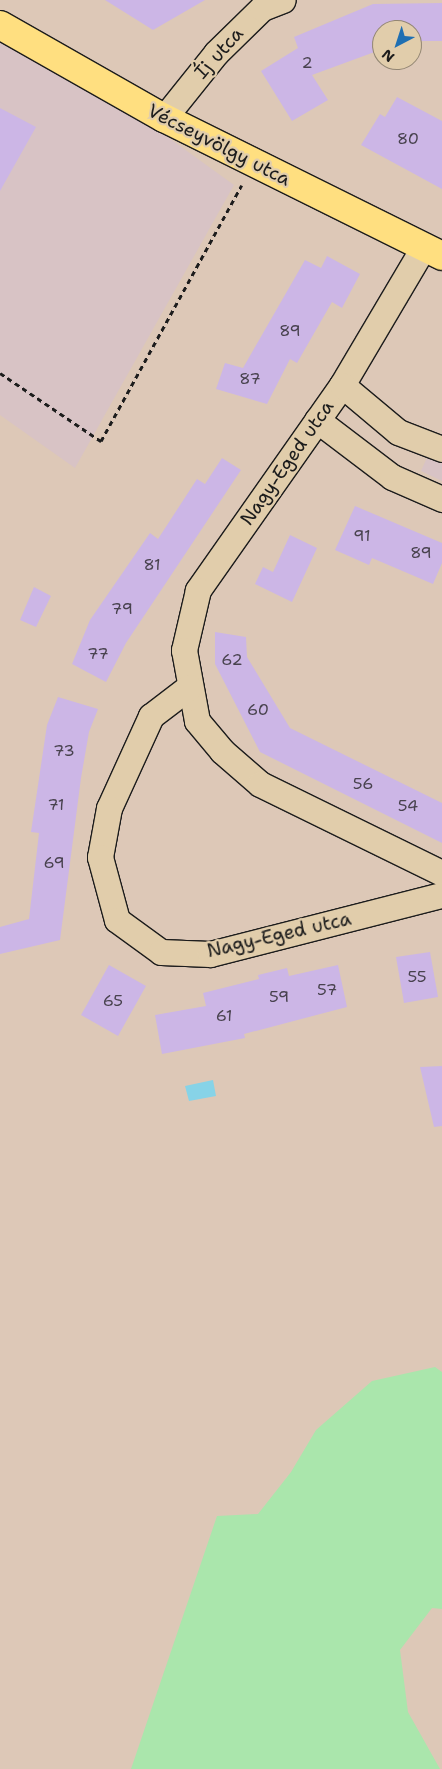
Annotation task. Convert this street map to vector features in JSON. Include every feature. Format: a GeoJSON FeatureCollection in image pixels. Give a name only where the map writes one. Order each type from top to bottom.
{"type":"FeatureCollection","features":[{"type":"Feature","properties":{"kind":"main road","name":"Vécseyvölgy utca"},"geometry":{"type":"LineString","coordinates":[[0,25],[164,118],[433,252]]}},
{"type":"Feature","properties":{"kind":"street","name":"Íj utca"},"geometry":{"type":"LineString","coordinates":[[164,118],[216,53],[262,8],[283,0]]}},
{"type":"Feature","properties":{"kind":"street","name":"Nagy-Eged utca"},"geometry":{"type":"LineString","coordinates":[[433,252],[198,590],[184,650],[189,687],[197,721],[222,751],[260,784],[442,872]]}},
{"type":"Feature","properties":{"kind":"street"},"geometry":{"type":"LineString","coordinates":[[342,385],[398,432],[442,449]]}},
{"type":"Feature","properties":{"kind":"street"},"geometry":{"type":"LineString","coordinates":[[317,420],[392,477],[442,499]]}},
{"type":"Feature","properties":{"kind":"street","name":"Nagy-Eged utca"},"geometry":{"type":"LineString","coordinates":[[189,687],[151,716],[109,808],[100,857],[117,920],[161,952],[210,954],[442,895]]}},
{"type":"Feature","properties":{"kind":"path"},"geometry":{"type":"LineString","coordinates":[[0,373],[101,441],[228,206]]}},
{"type":"Feature","properties":{"kind":"shaded area"},"geometry":{"type":"Polygon","coordinates":[[[0,16],[234,185],[75,468],[0,415],[0,16]]]}},
{"type":"Feature","properties":{"kind":"shaded area"},"geometry":{"type":"Polygon","coordinates":[[[429,453],[442,459],[442,481],[421,471],[429,453]]]}},
{"type":"Feature","properties":{"kind":"green space"},"geometry":{"type":"Polygon","coordinates":[[[435,1367],[442,1372],[442,1609],[432,1608],[400,1650],[408,1712],[440,1769],[131,1769],[217,1516],[258,1514],[291,1472],[316,1430],[372,1381],[435,1367]]]}},
{"type":"Feature","properties":{"kind":"water"},"geometry":{"type":"Polygon","coordinates":[[[213,1080],[216,1096],[189,1101],[185,1086],[213,1080]]]}},
{"type":"Feature","properties":{"kind":"building"},"geometry":{"type":"Polygon","coordinates":[[[105,0],[205,0],[153,30],[105,0]]]}},
{"type":"Feature","properties":{"kind":"building"},"geometry":{"type":"Polygon","coordinates":[[[442,3],[442,41],[422,41],[422,20],[372,20],[372,53],[312,75],[328,100],[292,121],[261,71],[298,48],[294,37],[373,4],[442,3]]]}},
{"type":"Feature","properties":{"kind":"building"},"geometry":{"type":"Polygon","coordinates":[[[397,97],[442,121],[442,189],[361,145],[380,114],[385,117],[397,97]]]}},
{"type":"Feature","properties":{"kind":"building"},"geometry":{"type":"Polygon","coordinates":[[[0,108],[36,127],[0,191],[0,108]]]}},
{"type":"Feature","properties":{"kind":"building"},"geometry":{"type":"Polygon","coordinates":[[[327,256],[360,274],[342,308],[332,302],[297,363],[290,359],[267,404],[216,389],[225,363],[243,368],[305,260],[321,268],[327,256]]]}},
{"type":"Feature","properties":{"kind":"building"},"geometry":{"type":"Polygon","coordinates":[[[222,458],[241,470],[126,643],[106,682],[72,664],[90,620],[150,533],[158,539],[197,479],[205,484],[222,458]]]}},
{"type":"Feature","properties":{"kind":"building"},"geometry":{"type":"Polygon","coordinates":[[[355,506],[442,543],[442,563],[433,584],[372,558],[369,565],[335,550],[355,506]]]}},
{"type":"Feature","properties":{"kind":"building"},"geometry":{"type":"Polygon","coordinates":[[[290,535],[317,548],[292,602],[255,584],[263,567],[273,572],[290,535]]]}},
{"type":"Feature","properties":{"kind":"building"},"geometry":{"type":"Polygon","coordinates":[[[34,587],[51,596],[36,627],[20,620],[34,587]]]}},
{"type":"Feature","properties":{"kind":"building"},"geometry":{"type":"Polygon","coordinates":[[[215,632],[246,637],[247,657],[290,728],[442,803],[442,843],[260,752],[215,664],[215,632]]]}},
{"type":"Feature","properties":{"kind":"building"},"geometry":{"type":"Polygon","coordinates":[[[58,697],[98,709],[89,732],[81,778],[60,940],[0,954],[0,927],[29,919],[39,833],[31,832],[47,725],[58,697]]]}},
{"type":"Feature","properties":{"kind":"building"},"geometry":{"type":"Polygon","coordinates":[[[430,952],[438,997],[404,1003],[396,957],[430,952]]]}},
{"type":"Feature","properties":{"kind":"building"},"geometry":{"type":"Polygon","coordinates":[[[109,965],[146,986],[118,1036],[81,1015],[109,965]]]}},
{"type":"Feature","properties":{"kind":"building"},"geometry":{"type":"Polygon","coordinates":[[[338,965],[347,1007],[244,1034],[245,1038],[162,1054],[155,1015],[206,1006],[203,993],[259,979],[258,975],[287,968],[289,976],[338,965]]]}},
{"type":"Feature","properties":{"kind":"building"},"geometry":{"type":"Polygon","coordinates":[[[442,1066],[442,1126],[434,1127],[420,1067],[442,1066]]]}}]}
